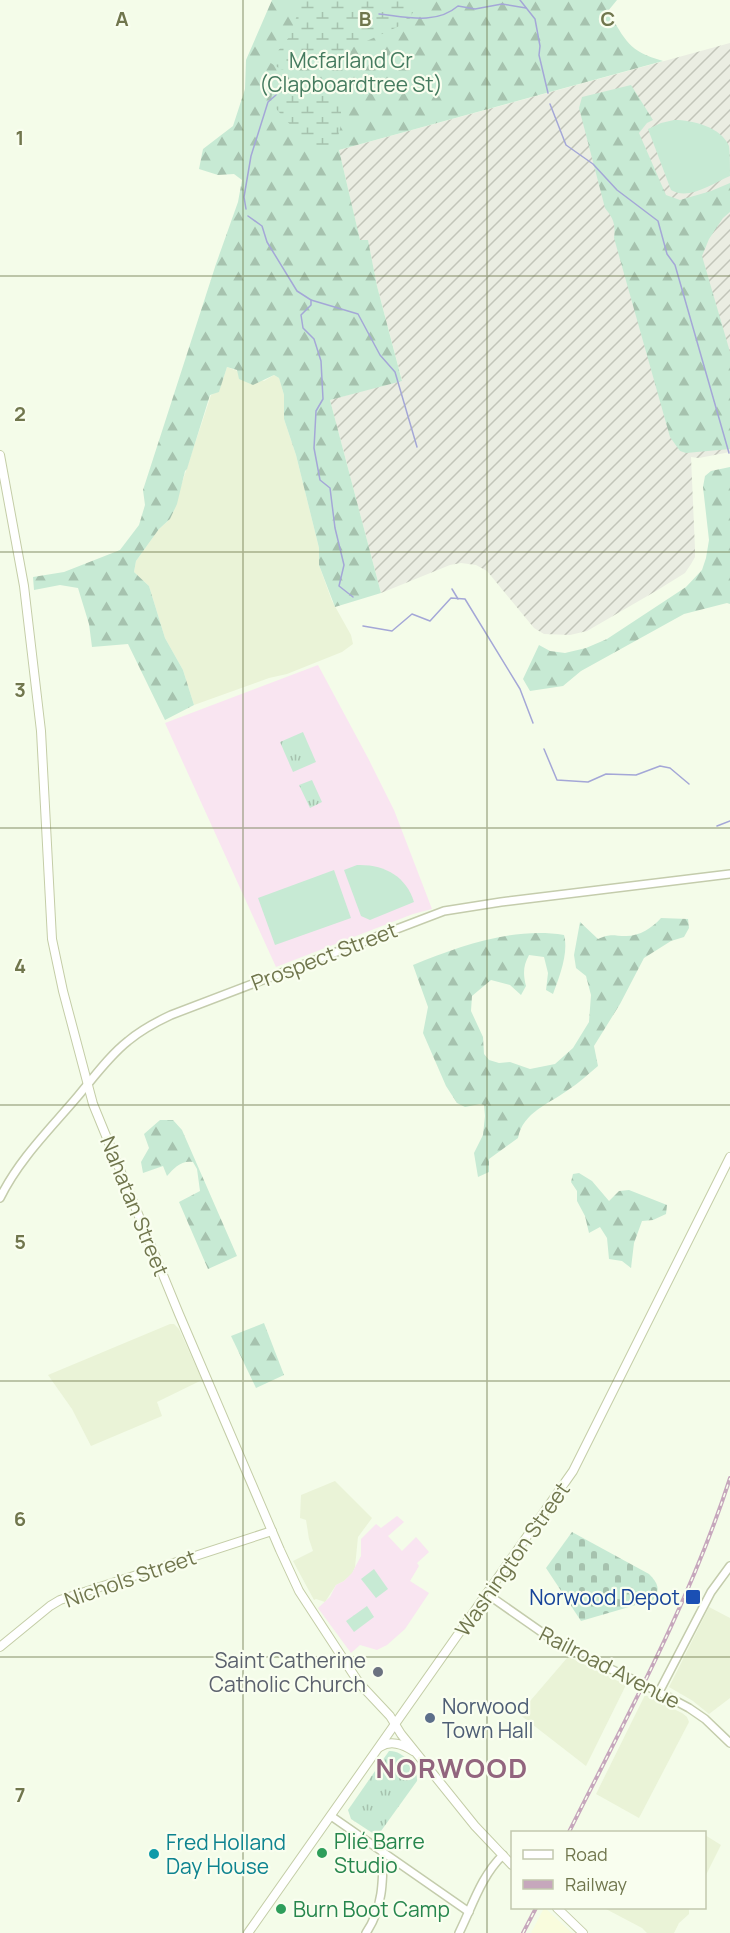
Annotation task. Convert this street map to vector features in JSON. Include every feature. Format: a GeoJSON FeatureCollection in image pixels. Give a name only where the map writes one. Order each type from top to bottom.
{"type":"FeatureCollection","features":[{"type":"Feature","properties":{"kind":"main road","name":"Nahatan Street"},"geometry":{"type":"LineString","coordinates":[[0,455],[24,586],[41,731],[52,939],[93,1104],[272,1531],[309,1607],[335,1643],[359,1683],[396,1724],[475,1826],[511,1863]]}},
{"type":"Feature","properties":{"kind":"main road","name":"Washington Street"},"geometry":{"type":"LineString","coordinates":[[248,1933],[554,1501],[580,1460],[730,1157]]}},
{"type":"Feature","properties":{"kind":"main road","name":"Nichols Street"},"geometry":{"type":"LineString","coordinates":[[0,1647],[60,1600],[272,1531]]}},
{"type":"Feature","properties":{"kind":"main road"},"geometry":{"type":"LineString","coordinates":[[379,1748],[386,1744],[397,1744],[408,1747],[417,1754]]}},
{"type":"Feature","properties":{"kind":"main road"},"geometry":{"type":"LineString","coordinates":[[558,1909],[583,1933]]}},
{"type":"Feature","properties":{"kind":"street","name":"Prospect Street"},"geometry":{"type":"LineString","coordinates":[[0,1198],[10,1179],[87,1084],[126,1042],[161,1020],[433,914],[467,907],[730,874]]}},
{"type":"Feature","properties":{"kind":"street"},"geometry":{"type":"LineString","coordinates":[[659,1692],[711,1592],[730,1566]]}},
{"type":"Feature","properties":{"kind":"street","name":"Railroad Avenue"},"geometry":{"type":"LineString","coordinates":[[488,1594],[560,1646],[659,1692],[696,1713],[730,1743]]}},
{"type":"Feature","properties":{"kind":"street"},"geometry":{"type":"LineString","coordinates":[[331,1816],[469,1912]]}},
{"type":"Feature","properties":{"kind":"street"},"geometry":{"type":"LineString","coordinates":[[366,1933],[377,1913],[382,1895],[383,1852]]}},
{"type":"Feature","properties":{"kind":"street"},"geometry":{"type":"LineString","coordinates":[[459,1933],[484,1880],[503,1855]]}},
{"type":"Feature","properties":{"kind":"shaded area"},"geometry":{"type":"Polygon","coordinates":[[[730,43],[730,452],[699,458],[691,457],[695,557],[691,564],[685,573],[656,591],[587,631],[570,635],[544,634],[534,628],[487,571],[476,565],[461,563],[450,565],[381,593],[330,400],[402,380],[377,286],[368,241],[360,241],[339,150],[730,43]]]}},
{"type":"Feature","properties":{"kind":"shaded area"},"geometry":{"type":"Polygon","coordinates":[[[227,367],[264,381],[274,375],[279,378],[284,395],[284,419],[296,455],[319,548],[319,565],[332,601],[351,635],[353,644],[342,652],[287,674],[269,678],[194,705],[183,670],[165,638],[149,586],[134,572],[136,561],[159,529],[170,519],[211,395],[219,391],[227,367]]]}},
{"type":"Feature","properties":{"kind":"shaded area"},"geometry":{"type":"Polygon","coordinates":[[[318,665],[394,810],[432,909],[413,914],[276,967],[165,723],[318,665]]]}},
{"type":"Feature","properties":{"kind":"shaded area"},"geometry":{"type":"Polygon","coordinates":[[[174,1324],[179,1329],[202,1380],[157,1402],[162,1416],[91,1446],[72,1409],[48,1375],[174,1324]]]}},
{"type":"Feature","properties":{"kind":"shaded area"},"geometry":{"type":"Polygon","coordinates":[[[335,1481],[372,1518],[358,1537],[355,1567],[352,1574],[336,1585],[325,1602],[314,1600],[293,1561],[313,1551],[306,1520],[300,1518],[301,1495],[335,1481]]]}},
{"type":"Feature","properties":{"kind":"shaded area"},"geometry":{"type":"Polygon","coordinates":[[[397,1516],[404,1522],[388,1536],[402,1551],[416,1537],[429,1552],[417,1563],[419,1566],[410,1581],[429,1593],[405,1629],[387,1645],[377,1650],[360,1645],[351,1653],[318,1608],[330,1597],[336,1585],[352,1573],[361,1556],[361,1539],[376,1524],[381,1528],[397,1516]]]}},
{"type":"Feature","properties":{"kind":"shaded area"},"geometry":{"type":"Polygon","coordinates":[[[709,1607],[730,1618],[730,1698],[709,1714],[693,1701],[669,1687],[709,1607]]]}},
{"type":"Feature","properties":{"kind":"shaded area"},"geometry":{"type":"Polygon","coordinates":[[[567,1658],[626,1685],[586,1766],[519,1714],[567,1658]]]}},
{"type":"Feature","properties":{"kind":"shaded area"},"geometry":{"type":"Polygon","coordinates":[[[645,1695],[682,1713],[689,1722],[639,1818],[596,1794],[645,1695]]]}},
{"type":"Feature","properties":{"kind":"shaded area"},"geometry":{"type":"Polygon","coordinates":[[[706,1836],[721,1845],[706,1875],[706,1836]]]}},
{"type":"Feature","properties":{"kind":"shaded area"},"geometry":{"type":"Polygon","coordinates":[[[543,1909],[546,1909],[572,1933],[531,1933],[543,1909]]]}},
{"type":"Feature","properties":{"kind":"shaded area"},"geometry":{"type":"Polygon","coordinates":[[[606,1909],[689,1909],[689,1914],[679,1923],[674,1933],[647,1933],[606,1909]]]}},
{"type":"Feature","properties":{"kind":"green space","name":"Mcfarland Cr (Clapboardtree St)"},"geometry":{"type":"Polygon","coordinates":[[[272,0],[617,0],[608,11],[624,37],[635,49],[663,61],[339,150],[360,240],[368,240],[377,286],[402,381],[330,400],[381,593],[335,607],[319,565],[319,548],[296,455],[284,419],[284,395],[279,378],[274,375],[253,385],[239,379],[237,370],[227,367],[219,392],[210,395],[185,471],[177,504],[170,519],[159,529],[136,561],[134,572],[149,586],[165,638],[183,670],[194,705],[165,720],[128,644],[92,647],[89,624],[78,588],[60,585],[34,590],[33,577],[64,572],[120,550],[139,525],[145,505],[143,490],[238,202],[242,180],[234,174],[218,175],[199,169],[203,149],[233,126],[245,89],[246,60],[272,0]]]}},
{"type":"Feature","properties":{"kind":"green space"},"geometry":{"type":"Polygon","coordinates":[[[302,0],[416,0],[417,4],[408,22],[345,51],[282,70],[269,62],[290,36],[302,0]]]}},
{"type":"Feature","properties":{"kind":"green space"},"geometry":{"type":"Polygon","coordinates":[[[348,74],[351,80],[341,107],[341,125],[336,144],[326,148],[309,146],[271,103],[272,93],[348,74]]]}},
{"type":"Feature","properties":{"kind":"green space"},"geometry":{"type":"Polygon","coordinates":[[[631,85],[653,120],[647,123],[639,133],[666,195],[680,200],[730,183],[730,212],[723,218],[709,239],[702,256],[730,352],[730,449],[686,453],[680,451],[670,437],[614,238],[615,229],[605,208],[579,108],[582,97],[631,85]]]}},
{"type":"Feature","properties":{"kind":"green space"},"geometry":{"type":"Polygon","coordinates":[[[674,120],[698,123],[713,129],[725,139],[729,146],[730,176],[693,192],[678,193],[671,190],[648,129],[674,120]]]}},
{"type":"Feature","properties":{"kind":"green space"},"geometry":{"type":"Polygon","coordinates":[[[730,467],[730,604],[684,614],[581,671],[563,686],[530,691],[523,679],[539,645],[550,651],[565,653],[586,648],[607,639],[686,587],[702,570],[709,540],[703,487],[705,476],[711,471],[730,467]]]}},
{"type":"Feature","properties":{"kind":"green space"},"geometry":{"type":"Polygon","coordinates":[[[303,732],[316,762],[293,772],[280,742],[303,732]]]}},
{"type":"Feature","properties":{"kind":"green space"},"geometry":{"type":"Polygon","coordinates":[[[312,780],[322,802],[310,808],[299,785],[312,780]]]}},
{"type":"Feature","properties":{"kind":"green space"},"geometry":{"type":"Polygon","coordinates":[[[357,865],[385,869],[393,873],[406,885],[414,902],[370,920],[361,916],[344,870],[357,865]]]}},
{"type":"Feature","properties":{"kind":"green space"},"geometry":{"type":"Polygon","coordinates":[[[334,870],[351,918],[275,945],[258,898],[334,870]]]}},
{"type":"Feature","properties":{"kind":"green space"},"geometry":{"type":"Polygon","coordinates":[[[661,918],[688,919],[689,928],[684,937],[671,941],[644,958],[620,1004],[594,1046],[598,1066],[531,1115],[521,1129],[518,1138],[489,1159],[489,1172],[478,1177],[474,1153],[483,1135],[484,1105],[465,1107],[457,1103],[446,1086],[423,1033],[428,1007],[413,965],[468,945],[506,936],[545,933],[564,935],[564,957],[553,994],[546,990],[548,973],[544,957],[529,955],[524,970],[526,986],[521,995],[510,985],[491,980],[472,996],[471,1011],[483,1037],[484,1054],[489,1060],[499,1063],[510,1062],[530,1069],[555,1064],[573,1048],[589,1022],[591,995],[586,976],[576,968],[574,955],[580,922],[598,939],[609,935],[636,935],[650,928],[661,918]]]}},
{"type":"Feature","properties":{"kind":"green space"},"geometry":{"type":"Polygon","coordinates":[[[160,1120],[173,1120],[182,1130],[237,1256],[208,1269],[179,1202],[200,1191],[197,1169],[193,1162],[181,1163],[167,1176],[163,1166],[143,1173],[141,1162],[149,1148],[144,1134],[160,1120]]]}},
{"type":"Feature","properties":{"kind":"green space"},"geometry":{"type":"Polygon","coordinates":[[[579,1173],[592,1181],[609,1201],[619,1191],[629,1190],[667,1205],[666,1214],[653,1220],[642,1221],[634,1243],[631,1268],[622,1261],[609,1259],[607,1238],[600,1227],[589,1233],[585,1216],[577,1201],[577,1191],[571,1182],[573,1174],[579,1173]]]}},
{"type":"Feature","properties":{"kind":"green space"},"geometry":{"type":"Polygon","coordinates":[[[264,1323],[284,1375],[256,1388],[231,1336],[264,1323]]]}},
{"type":"Feature","properties":{"kind":"green space"},"geometry":{"type":"Polygon","coordinates":[[[572,1532],[649,1574],[655,1580],[657,1587],[653,1600],[581,1621],[546,1568],[572,1532]]]}},
{"type":"Feature","properties":{"kind":"green space"},"geometry":{"type":"Polygon","coordinates":[[[374,1569],[388,1589],[376,1598],[361,1579],[374,1569]]]}},
{"type":"Feature","properties":{"kind":"green space"},"geometry":{"type":"Polygon","coordinates":[[[367,1606],[374,1617],[354,1632],[346,1621],[367,1606]]]}},
{"type":"Feature","properties":{"kind":"green space"},"geometry":{"type":"Polygon","coordinates":[[[389,1751],[399,1753],[409,1761],[417,1776],[417,1781],[381,1831],[374,1834],[351,1819],[348,1810],[389,1751]]]}},
{"type":"Feature","properties":{"kind":"waterway"},"geometry":{"type":"LineString","coordinates":[[520,0],[535,19],[540,46],[539,55],[548,93]]}},
{"type":"Feature","properties":{"kind":"waterway"},"geometry":{"type":"LineString","coordinates":[[379,14],[430,18],[440,16],[458,6],[475,9],[502,4],[526,8]]}},
{"type":"Feature","properties":{"kind":"waterway"},"geometry":{"type":"LineString","coordinates":[[246,209],[244,197],[251,156],[268,102],[276,95]]}},
{"type":"Feature","properties":{"kind":"waterway"},"geometry":{"type":"LineString","coordinates":[[550,104],[566,145],[593,164],[617,190],[658,221],[667,254],[675,265],[729,453]]}},
{"type":"Feature","properties":{"kind":"waterway"},"geometry":{"type":"LineString","coordinates":[[248,216],[262,226],[267,242],[297,291],[311,300],[311,305],[301,315],[303,328],[314,339],[321,361],[323,399],[316,411],[314,448],[320,480],[330,488],[335,528],[344,565],[339,586],[353,597]]}},
{"type":"Feature","properties":{"kind":"waterway"},"geometry":{"type":"LineString","coordinates":[[311,300],[358,314],[380,355],[395,372],[417,447]]}},
{"type":"Feature","properties":{"kind":"waterway"},"geometry":{"type":"LineString","coordinates":[[452,589],[458,599]]}},
{"type":"Feature","properties":{"kind":"waterway"},"geometry":{"type":"LineString","coordinates":[[363,626],[392,631],[412,614],[430,621],[451,598],[465,599],[520,689],[533,723]]}},
{"type":"Feature","properties":{"kind":"waterway"},"geometry":{"type":"LineString","coordinates":[[544,749],[557,780],[588,782],[606,774],[636,775],[660,766],[670,768],[689,784]]}},
{"type":"Feature","properties":{"kind":"waterway"},"geometry":{"type":"LineString","coordinates":[[717,826],[730,821]]}},
{"type":"Feature","properties":{"kind":"railway"},"geometry":{"type":"LineString","coordinates":[[570,1831],[677,1614],[730,1478]]}},
{"type":"Feature","properties":{"kind":"railway"},"geometry":{"type":"LineString","coordinates":[[523,1933],[535,1909]]}},
{"type":"Feature","properties":{"kind":"place","name":"Norwood Depot"},"geometry":{"type":"Point","coordinates":[693,1597]}},
{"type":"Feature","properties":{"kind":"place","name":"Saint Catherine Catholic Church"},"geometry":{"type":"Point","coordinates":[378,1672]}},
{"type":"Feature","properties":{"kind":"place","name":"Norwood Town Hall"},"geometry":{"type":"Point","coordinates":[430,1718]}},
{"type":"Feature","properties":{"kind":"place","name":"Plié Barre Studio"},"geometry":{"type":"Point","coordinates":[322,1853]}},
{"type":"Feature","properties":{"kind":"place","name":"Fred Holland Day House"},"geometry":{"type":"Point","coordinates":[154,1854]}},
{"type":"Feature","properties":{"kind":"place","name":"Burn Boot Camp"},"geometry":{"type":"Point","coordinates":[281,1909]}},
{"type":"Feature","properties":{"kind":"district","name":"NORWOOD"},"geometry":{"type":"Point","coordinates":[452,1767]}}]}
